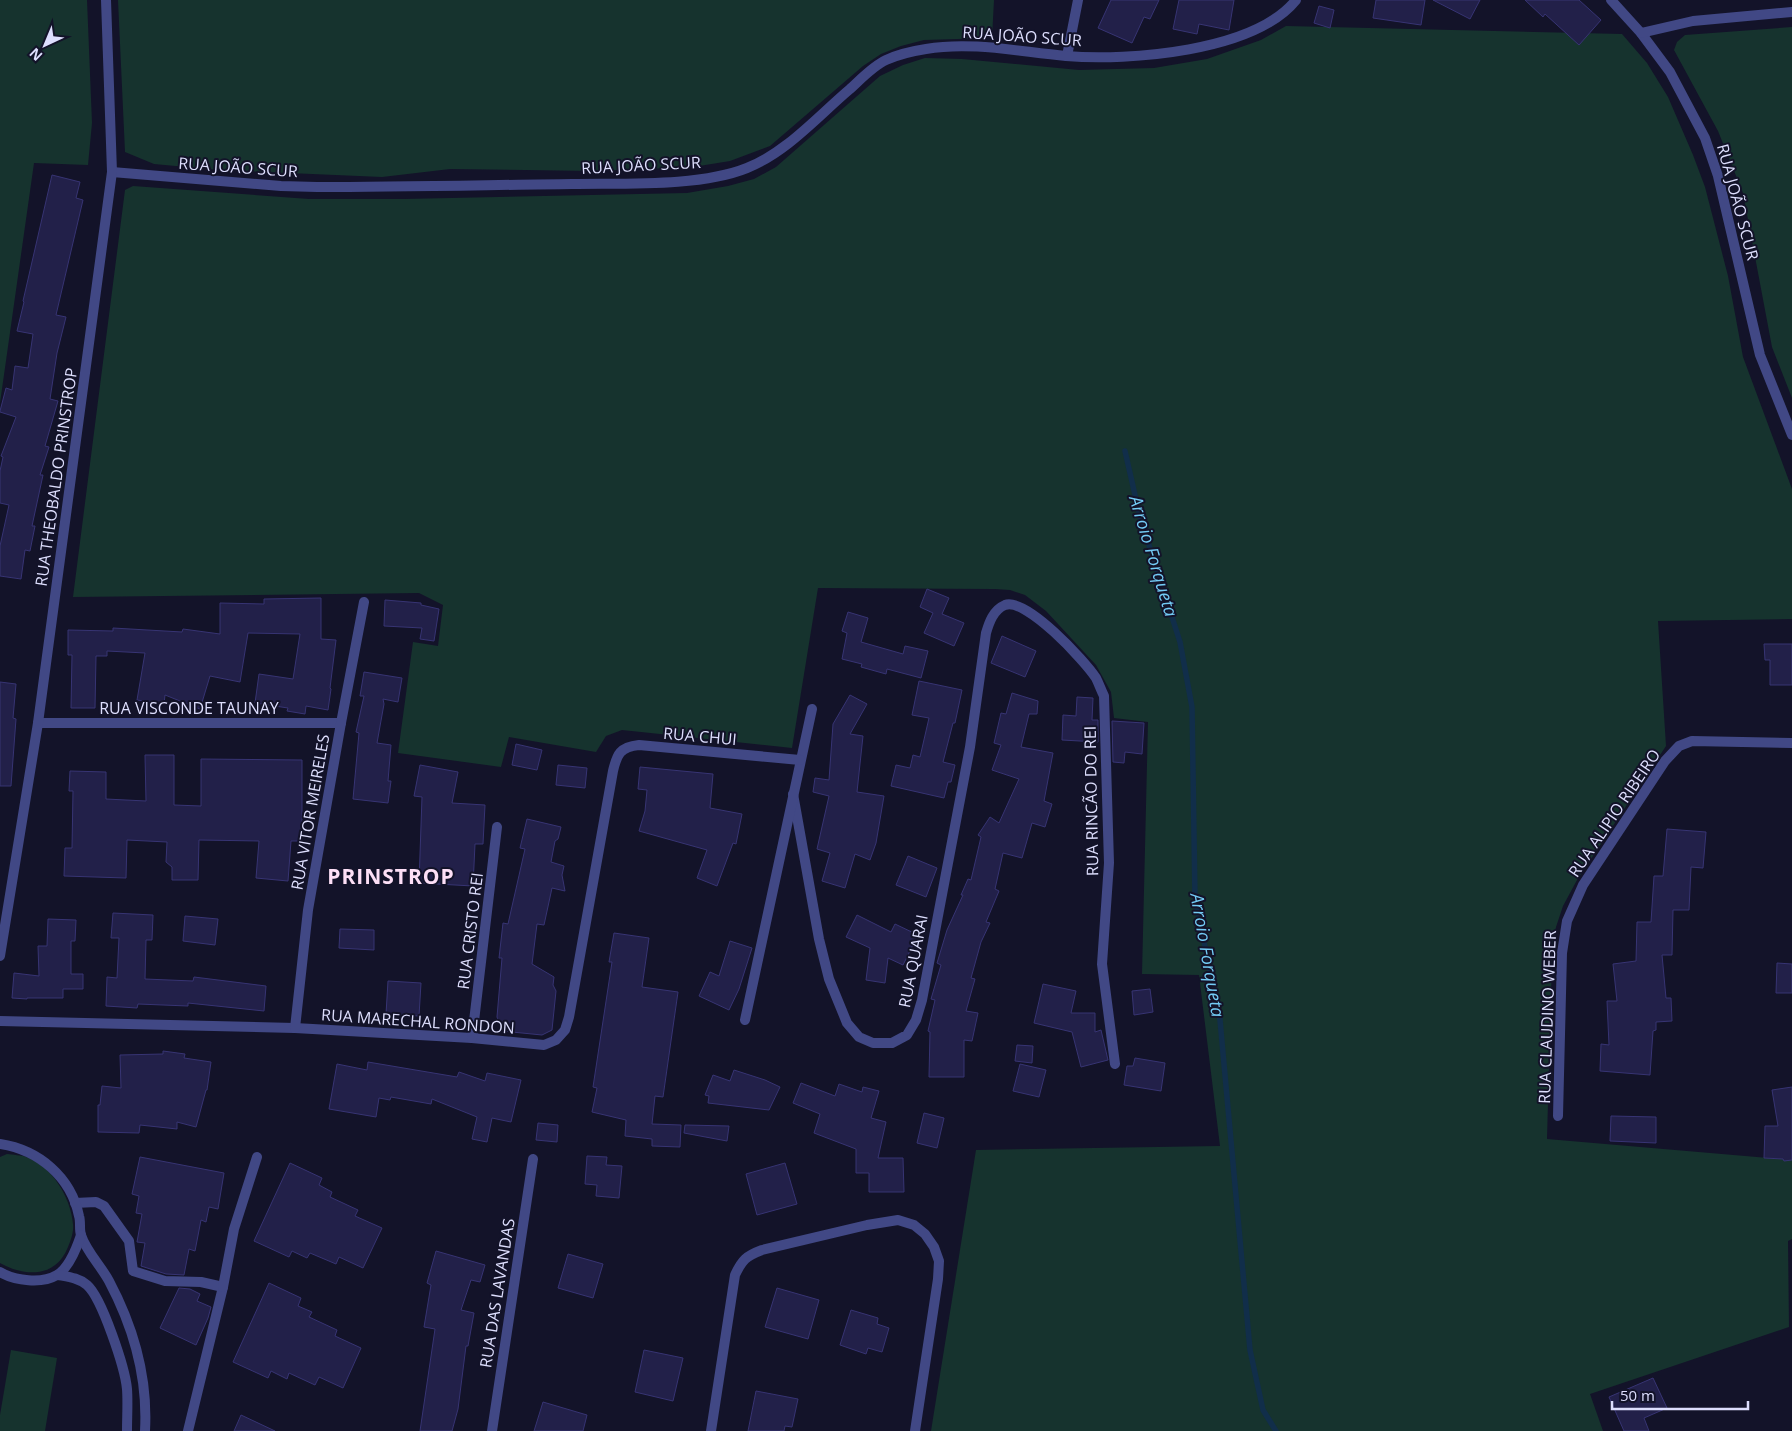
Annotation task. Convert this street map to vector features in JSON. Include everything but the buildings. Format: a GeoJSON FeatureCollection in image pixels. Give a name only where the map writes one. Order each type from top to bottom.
{"type":"FeatureCollection","features":[{"type":"Feature","properties":{"kind":"street","name":"RUA THEOBALDO PRINSTROP"},"geometry":{"type":"LineString","coordinates":[[0,956],[38,723],[112,172],[106,0]]}},
{"type":"Feature","properties":{"kind":"street"},"geometry":{"type":"LineString","coordinates":[[1067,56],[1078,0]]}},
{"type":"Feature","properties":{"kind":"street","name":"RUA JOÃO SCUR"},"geometry":{"type":"LineString","coordinates":[[112,172],[281,186],[317,187],[658,182],[720,175],[747,168],[771,155],[885,60],[904,53],[928,48],[959,46],[1067,56],[1122,56],[1193,48],[1248,33],[1272,22],[1289,9],[1296,0]]}},
{"type":"Feature","properties":{"kind":"street","name":"RUA JOÃO SCUR"},"geometry":{"type":"LineString","coordinates":[[1611,0],[1641,34],[1670,72],[1706,138],[1718,176],[1760,355],[1792,435]]}},
{"type":"Feature","properties":{"kind":"street"},"geometry":{"type":"LineString","coordinates":[[1641,34],[1693,21],[1792,12]]}},
{"type":"Feature","properties":{"kind":"street","name":"RUA VITOR MEIRELES"},"geometry":{"type":"LineString","coordinates":[[295,1028],[308,910],[364,602]]}},
{"type":"Feature","properties":{"kind":"street","name":"RUA RINCÃO DO REI"},"geometry":{"type":"LineString","coordinates":[[991,618],[999,608],[1007,604],[1018,606],[1035,616],[1070,647],[1096,678],[1104,696],[1109,863],[1102,964],[1115,1064]]}},
{"type":"Feature","properties":{"kind":"street","name":"RUA QUARAI"},"geometry":{"type":"LineString","coordinates":[[793,794],[819,938],[832,988],[846,1024],[859,1036],[873,1043],[892,1043],[907,1035],[916,1020],[922,1000],[970,747],[986,633],[991,618]]}},
{"type":"Feature","properties":{"kind":"street"},"geometry":{"type":"LineString","coordinates":[[745,1020],[812,709]]}},
{"type":"Feature","properties":{"kind":"street","name":"RUA VISCONDE TAUNAY"},"geometry":{"type":"LineString","coordinates":[[38,723],[341,723]]}},
{"type":"Feature","properties":{"kind":"street","name":"RUA ALIPIO RIBEIRO"},"geometry":{"type":"LineString","coordinates":[[1567,921],[1583,885],[1665,761],[1679,746],[1692,741],[1792,743]]}},
{"type":"Feature","properties":{"kind":"street","name":"RUA CHUI"},"geometry":{"type":"LineString","coordinates":[[613,772],[620,752],[628,746],[639,745],[800,760]]}},
{"type":"Feature","properties":{"kind":"street","name":"RUA MARECHAL RONDON"},"geometry":{"type":"LineString","coordinates":[[0,1021],[295,1028],[472,1038],[544,1045],[556,1040],[565,1030],[569,1017],[613,772]]}},
{"type":"Feature","properties":{"kind":"street","name":"RUA CRISTO REI"},"geometry":{"type":"LineString","coordinates":[[472,1038],[497,827]]}},
{"type":"Feature","properties":{"kind":"street","name":"RUA CLAUDINO WEBER"},"geometry":{"type":"LineString","coordinates":[[1558,1116],[1562,953],[1567,921]]}},
{"type":"Feature","properties":{"kind":"street"},"geometry":{"type":"LineString","coordinates":[[0,1144],[25,1150],[41,1160],[60,1174],[70,1190],[79,1216],[81,1235],[121,1304],[136,1342],[146,1411],[144,1431]]}},
{"type":"Feature","properties":{"kind":"street"},"geometry":{"type":"LineString","coordinates":[[188,1431],[223,1287],[234,1229],[258,1157]]}},
{"type":"Feature","properties":{"kind":"street","name":"RUA DAS LAVANDAS"},"geometry":{"type":"LineString","coordinates":[[492,1431],[533,1159]]}},
{"type":"Feature","properties":{"kind":"street"},"geometry":{"type":"LineString","coordinates":[[75,1203],[96,1202],[104,1206],[130,1241],[133,1271],[165,1281],[201,1282],[223,1287]]}},
{"type":"Feature","properties":{"kind":"street"},"geometry":{"type":"LineString","coordinates":[[711,1431],[735,1275],[741,1262],[750,1255],[762,1250],[867,1225],[898,1220],[914,1225],[925,1234],[934,1247],[939,1261],[916,1431]]}},
{"type":"Feature","properties":{"kind":"street"},"geometry":{"type":"LineString","coordinates":[[58,1275],[71,1259],[81,1235]]}},
{"type":"Feature","properties":{"kind":"street"},"geometry":{"type":"LineString","coordinates":[[0,1272],[6,1276],[27,1280],[44,1280],[58,1275],[77,1278],[89,1286],[102,1310],[120,1356],[127,1388],[127,1431]]}},
{"type":"Feature","properties":{"kind":"green space"},"geometry":{"type":"Polygon","coordinates":[[[0,0],[87,0],[92,123],[88,165],[34,163],[0,403],[0,0]]]}},
{"type":"Feature","properties":{"kind":"green space"},"geometry":{"type":"Polygon","coordinates":[[[118,0],[994,0],[992,38],[924,40],[881,54],[863,66],[770,146],[730,161],[693,167],[594,171],[450,169],[382,177],[219,170],[154,164],[125,152],[118,0]]]}},
{"type":"Feature","properties":{"kind":"green space"},"geometry":{"type":"Polygon","coordinates":[[[1286,26],[1622,34],[1647,63],[1668,97],[1693,155],[1705,187],[1728,276],[1743,357],[1792,489],[1792,619],[1658,621],[1666,746],[1577,880],[1563,906],[1556,927],[1552,958],[1547,1139],[1792,1160],[1792,1239],[1788,1241],[1789,1327],[1590,1394],[1603,1431],[931,1431],[976,1150],[1220,1146],[1199,975],[1142,974],[1148,722],[1114,718],[1111,692],[1096,665],[1046,611],[1025,595],[1010,590],[995,589],[818,588],[792,748],[622,730],[606,736],[596,752],[509,737],[501,767],[398,753],[413,642],[438,646],[443,605],[419,593],[73,597],[125,190],[133,186],[309,199],[404,199],[687,193],[728,186],[754,179],[776,167],[880,76],[903,65],[925,58],[962,59],[1079,70],[1154,68],[1207,59],[1261,40],[1286,26]]]}},
{"type":"Feature","properties":{"kind":"green space"},"geometry":{"type":"Polygon","coordinates":[[[1792,27],[1792,398],[1772,347],[1743,193],[1718,131],[1674,50],[1677,42],[1685,35],[1792,27]]]}},
{"type":"Feature","properties":{"kind":"green space"},"geometry":{"type":"Polygon","coordinates":[[[7,1154],[19,1155],[35,1161],[52,1175],[64,1194],[71,1214],[73,1230],[63,1257],[56,1265],[39,1272],[19,1271],[0,1263],[0,1157],[7,1154]]]}},
{"type":"Feature","properties":{"kind":"green space"},"geometry":{"type":"Polygon","coordinates":[[[11,1350],[57,1358],[45,1431],[0,1431],[0,1415],[11,1350]]]}},
{"type":"Feature","properties":{"kind":"waterway","name":"Arroio Forqueta"},"geometry":{"type":"LineString","coordinates":[[1125,451],[1140,517],[1180,642],[1192,707],[1195,898],[1220,1020],[1250,1350],[1263,1410],[1276,1431]]}},
{"type":"Feature","properties":{"kind":"district","name":"PRINSTROP"},"geometry":{"type":"Point","coordinates":[391,876]}}]}
